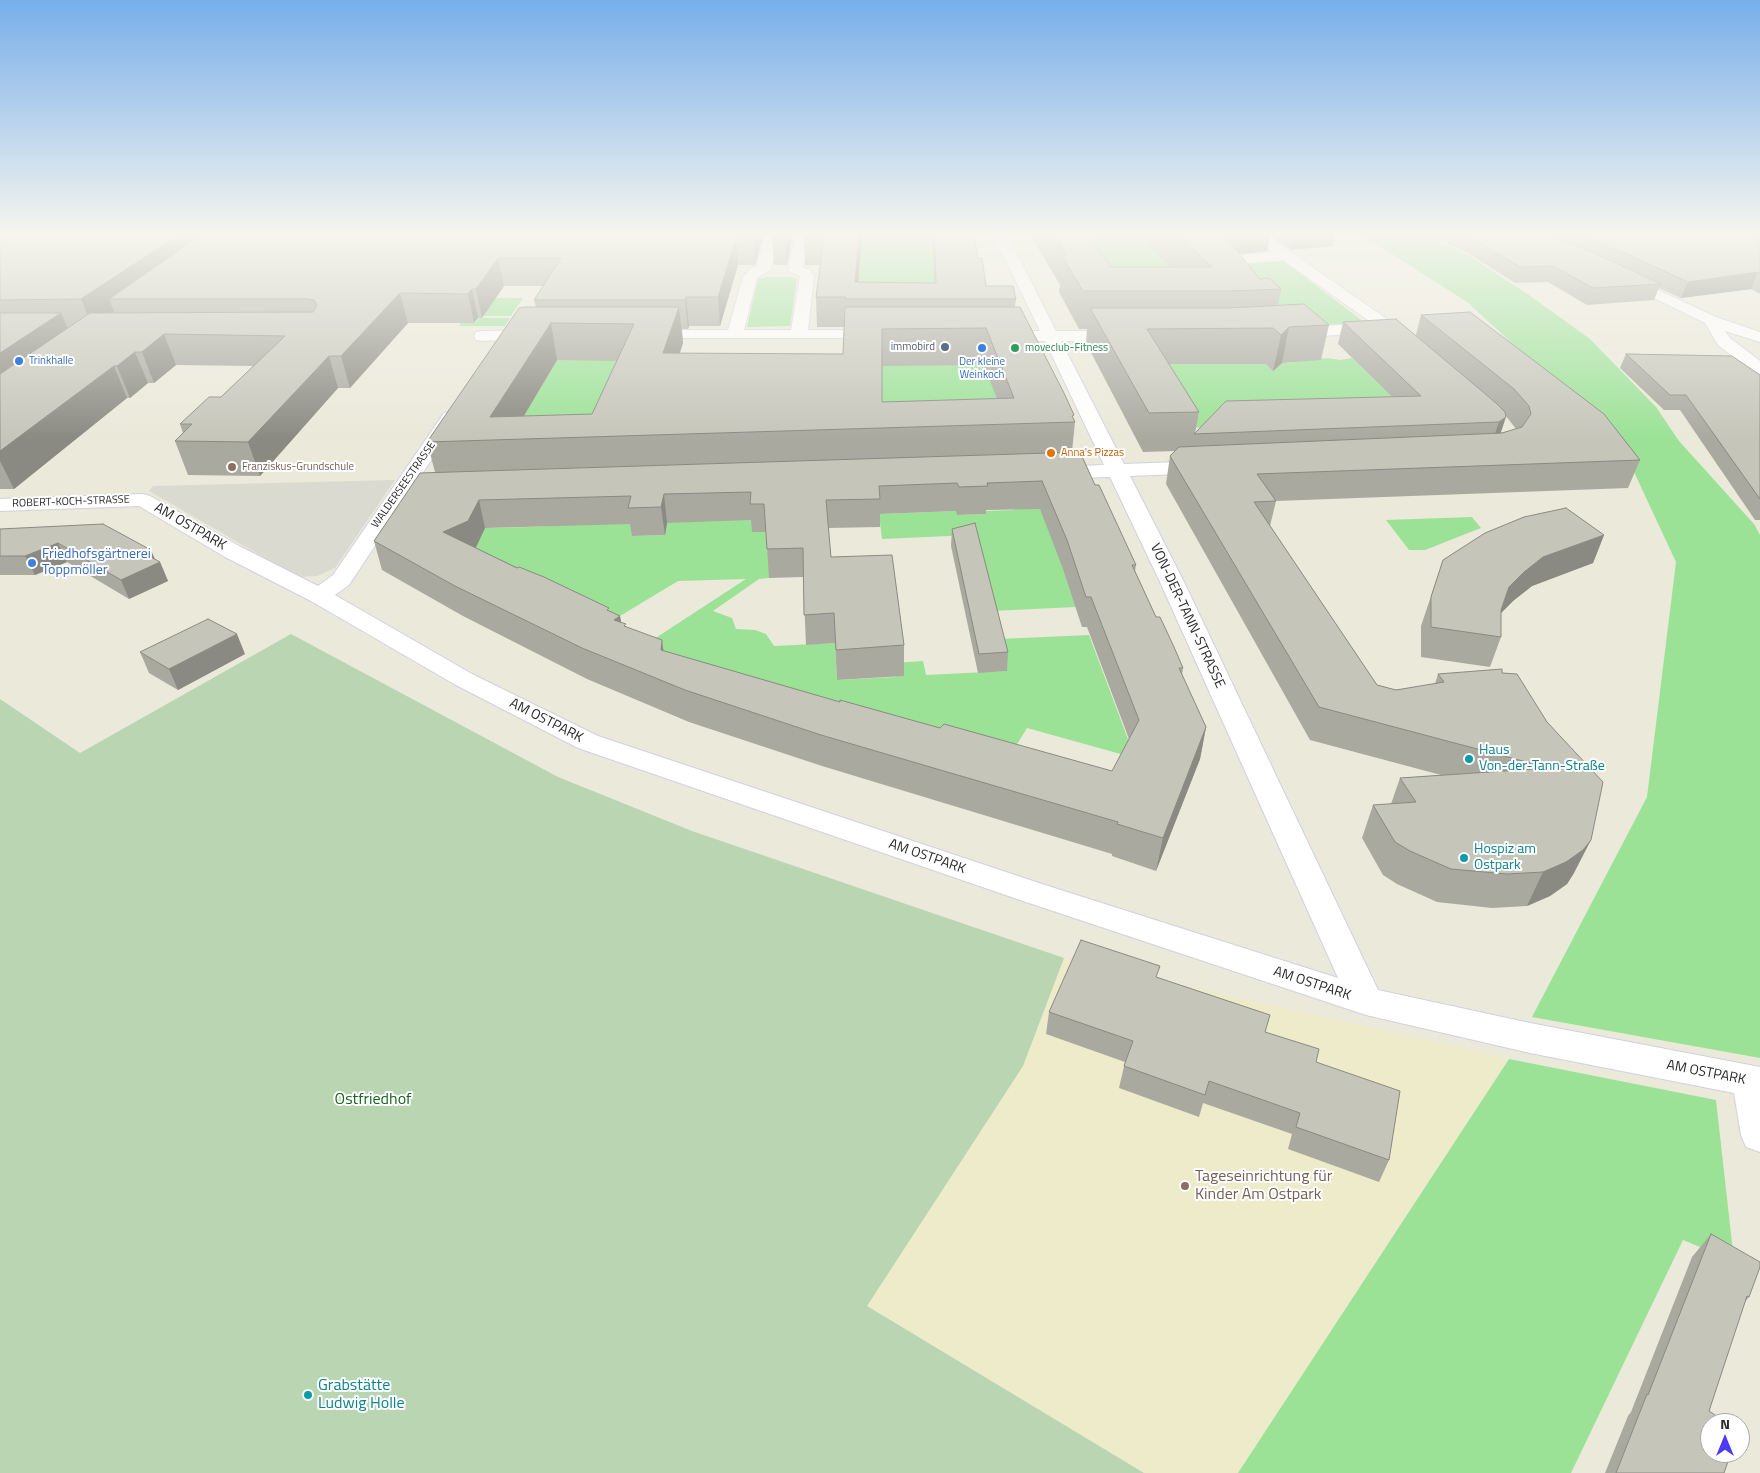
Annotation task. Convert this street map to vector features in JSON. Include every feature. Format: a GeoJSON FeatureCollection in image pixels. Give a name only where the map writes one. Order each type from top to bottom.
{"type":"FeatureCollection","features":[{"type":"Feature","properties":{"kind":"street"},"geometry":{"type":"LineString","coordinates":[[735,335],[743,303]]}},
{"type":"Feature","properties":{"kind":"street"},"geometry":{"type":"LineString","coordinates":[[799,335],[803,303]]}},
{"type":"Feature","properties":{"kind":"street","name":"VON-DER-TANN-STRASSE"},"geometry":{"type":"LineString","coordinates":[[1034,303],[1172,582],[1366,1001]]}},
{"type":"Feature","properties":{"kind":"street"},"geometry":{"type":"LineString","coordinates":[[1353,303],[1417,352]]}},
{"type":"Feature","properties":{"kind":"street"},"geometry":{"type":"LineString","coordinates":[[1674,303],[1710,320],[1760,337]]}},
{"type":"Feature","properties":{"kind":"street"},"geometry":{"type":"LineString","coordinates":[[1710,320],[1724,341],[1760,369]]}},
{"type":"Feature","properties":{"kind":"street"},"geometry":{"type":"LineString","coordinates":[[1278,327],[1293,333],[1388,328]]}},
{"type":"Feature","properties":{"kind":"street"},"geometry":{"type":"LineString","coordinates":[[498,350],[503,342],[512,338],[529,335]]}},
{"type":"Feature","properties":{"kind":"street"},"geometry":{"type":"LineString","coordinates":[[482,336],[558,335]]}},
{"type":"Feature","properties":{"kind":"street"},"geometry":{"type":"LineString","coordinates":[[628,335],[894,336]]}},
{"type":"Feature","properties":{"kind":"street"},"geometry":{"type":"LineString","coordinates":[[982,336],[1137,336]]}},
{"type":"Feature","properties":{"kind":"street","name":"WALDERSEESTRASSE"},"geometry":{"type":"LineString","coordinates":[[319,596],[341,580],[459,405]]}},
{"type":"Feature","properties":{"kind":"street"},"geometry":{"type":"LineString","coordinates":[[1030,474],[1224,466]]}},
{"type":"Feature","properties":{"kind":"street"},"geometry":{"type":"LineString","coordinates":[[398,493],[458,491]]}},
{"type":"Feature","properties":{"kind":"street","name":"AM OSTPARK"},"geometry":{"type":"LineString","coordinates":[[143,500],[233,552],[319,596],[463,679],[588,742],[1034,893],[1366,1001],[1530,1038],[1748,1081]]}},
{"type":"Feature","properties":{"kind":"street","name":"ROBERT-KOCH-STRASSE"},"geometry":{"type":"LineString","coordinates":[[0,505],[143,500]]}},
{"type":"Feature","properties":{"kind":"street"},"geometry":{"type":"LineString","coordinates":[[1748,1081],[1760,1135]]}},
{"type":"Feature","properties":{"kind":"shaded area"},"geometry":{"type":"Polygon","coordinates":[[[395,480],[335,568],[317,576],[298,577],[149,491],[153,486],[395,480]]]}},
{"type":"Feature","properties":{"kind":"shaded area","name":"Tageseinrichtung für Kinder Am Ostpark"},"geometry":{"type":"Polygon","coordinates":[[[1064,958],[1509,1059],[1238,1473],[1144,1473],[867,1306],[1023,1066],[1064,958]]]}},
{"type":"Feature","properties":{"kind":"green space"},"geometry":{"type":"Polygon","coordinates":[[[491,303],[520,303],[511,316],[484,316],[491,303]]]}},
{"type":"Feature","properties":{"kind":"green space"},"geometry":{"type":"Polygon","coordinates":[[[753,303],[793,303],[790,326],[747,327],[753,303]]]}},
{"type":"Feature","properties":{"kind":"green space"},"geometry":{"type":"Polygon","coordinates":[[[863,303],[889,303],[866,311],[863,303]]]}},
{"type":"Feature","properties":{"kind":"green space"},"geometry":{"type":"Polygon","coordinates":[[[1133,303],[1217,303],[1220,318],[1133,303]]]}},
{"type":"Feature","properties":{"kind":"green space"},"geometry":{"type":"Polygon","coordinates":[[[1270,303],[1339,303],[1364,322],[1296,327],[1270,303]]]}},
{"type":"Feature","properties":{"kind":"green space"},"geometry":{"type":"Polygon","coordinates":[[[1468,303],[1540,303],[1590,339],[1656,407],[1679,441],[1754,524],[1760,535],[1760,1058],[1532,1017],[1647,797],[1676,562],[1620,442],[1468,303]]]}},
{"type":"Feature","properties":{"kind":"green space"},"geometry":{"type":"Polygon","coordinates":[[[479,318],[510,318],[505,326],[459,326],[461,323],[475,323],[479,318]]]}},
{"type":"Feature","properties":{"kind":"green space"},"geometry":{"type":"Polygon","coordinates":[[[552,358],[561,360],[614,359],[878,392],[882,380],[882,366],[984,359],[1010,433],[497,451],[552,358]]]}},
{"type":"Feature","properties":{"kind":"green space"},"geometry":{"type":"Polygon","coordinates":[[[1149,358],[1183,364],[1238,362],[1240,364],[1252,364],[1284,360],[1287,363],[1328,358],[1340,360],[1352,358],[1410,415],[1175,429],[1149,358]]]}},
{"type":"Feature","properties":{"kind":"green space"},"geometry":{"type":"Polygon","coordinates":[[[1048,499],[1051,524],[1076,607],[992,611],[972,535],[882,539],[879,514],[956,511],[958,515],[986,514],[985,511],[1012,510],[1048,499]]]}},
{"type":"Feature","properties":{"kind":"green space"},"geometry":{"type":"Polygon","coordinates":[[[757,517],[769,532],[769,578],[759,579],[713,611],[732,618],[736,629],[755,630],[766,634],[774,646],[835,643],[837,680],[896,677],[895,663],[923,661],[926,675],[1006,671],[1000,639],[1089,635],[1135,758],[1027,728],[997,777],[628,656],[746,579],[678,581],[595,631],[447,534],[485,528],[639,520],[632,536],[665,535],[663,520],[757,517]]]}},
{"type":"Feature","properties":{"kind":"green space"},"geometry":{"type":"Polygon","coordinates":[[[1472,517],[1481,528],[1425,550],[1409,550],[1386,520],[1472,517]]]}},
{"type":"Feature","properties":{"kind":"green space","name":"Ostfriedhof"},"geometry":{"type":"Polygon","coordinates":[[[291,634],[558,777],[692,831],[1064,958],[1023,1066],[867,1306],[1144,1473],[0,1473],[0,699],[80,753],[291,634]]]}},
{"type":"Feature","properties":{"kind":"green space"},"geometry":{"type":"Polygon","coordinates":[[[1509,1059],[1716,1100],[1734,1261],[1683,1240],[1571,1473],[1238,1473],[1509,1059]]]}},
{"type":"Feature","properties":{"kind":"building"},"geometry":{"type":"Polygon","coordinates":[[[316,303],[391,303],[341,356],[329,356],[248,442],[175,441],[192,424],[180,424],[209,397],[221,397],[285,336],[164,334],[142,352],[135,352],[117,366],[114,366],[0,451],[0,374],[90,313],[313,312],[317,305],[316,303]]]}},
{"type":"Feature","properties":{"kind":"building"},"geometry":{"type":"Polygon","coordinates":[[[1304,304],[1329,325],[1289,327],[1281,335],[1273,328],[1147,329],[1199,412],[1149,413],[1090,308],[1229,308],[1304,304]]]}},
{"type":"Feature","properties":{"kind":"building"},"geometry":{"type":"Polygon","coordinates":[[[679,307],[663,353],[843,354],[845,307],[1020,307],[1064,393],[1074,415],[1072,416],[1075,422],[427,442],[519,308],[679,307]],[[551,323],[490,417],[592,414],[634,324],[551,323]],[[986,328],[882,329],[882,402],[1014,398],[986,328]]]}},
{"type":"Feature","properties":{"kind":"building"},"geometry":{"type":"Polygon","coordinates":[[[1470,312],[1604,414],[1640,460],[1257,474],[1276,501],[1254,502],[1377,685],[1396,690],[1444,682],[1438,674],[1502,669],[1502,673],[1517,674],[1547,722],[1603,782],[1591,840],[1583,850],[1566,862],[1543,872],[1507,874],[1451,869],[1410,851],[1395,842],[1373,805],[1416,802],[1400,778],[1549,768],[1319,707],[1170,456],[1179,447],[1502,433],[1522,427],[1531,414],[1529,406],[1514,389],[1421,315],[1470,312]]]}},
{"type":"Feature","properties":{"kind":"building"},"geometry":{"type":"Polygon","coordinates":[[[0,313],[61,313],[0,353],[0,313]]]}},
{"type":"Feature","properties":{"kind":"building"},"geometry":{"type":"Polygon","coordinates":[[[1396,319],[1496,403],[1505,412],[1506,417],[1499,422],[1194,434],[1226,401],[1421,396],[1343,322],[1396,319]]]}},
{"type":"Feature","properties":{"kind":"building"},"geometry":{"type":"Polygon","coordinates":[[[1626,354],[1732,356],[1760,375],[1760,499],[1686,395],[1670,395],[1626,354]]]}},
{"type":"Feature","properties":{"kind":"building"},"geometry":{"type":"Polygon","coordinates":[[[1080,452],[1095,485],[1099,485],[1136,565],[1132,565],[1156,617],[1160,617],[1174,647],[1183,668],[1179,668],[1206,727],[1163,838],[1117,824],[1118,822],[821,735],[685,690],[582,648],[455,586],[374,541],[420,473],[1080,452]],[[1042,481],[987,483],[988,486],[959,487],[957,483],[879,486],[880,499],[826,500],[831,557],[892,555],[904,645],[836,650],[834,613],[804,615],[803,548],[767,549],[764,504],[750,504],[751,492],[664,494],[661,507],[628,508],[631,496],[479,500],[468,521],[443,532],[517,568],[519,567],[544,577],[609,608],[607,610],[620,616],[614,620],[626,624],[624,626],[662,640],[661,650],[840,702],[840,700],[940,728],[944,724],[1112,771],[1139,720],[1091,597],[1086,597],[1067,540],[1042,481]]]}},
{"type":"Feature","properties":{"kind":"building"},"geometry":{"type":"Polygon","coordinates":[[[1566,508],[1604,535],[1543,557],[1524,572],[1509,587],[1501,610],[1501,637],[1431,627],[1431,597],[1443,560],[1485,533],[1524,517],[1566,508]]]}},
{"type":"Feature","properties":{"kind":"building"},"geometry":{"type":"Polygon","coordinates":[[[975,523],[1008,652],[979,654],[952,529],[975,523]]]}},
{"type":"Feature","properties":{"kind":"building"},"geometry":{"type":"Polygon","coordinates":[[[103,524],[151,550],[144,553],[160,562],[121,580],[58,543],[25,556],[0,556],[0,529],[103,524]]]}},
{"type":"Feature","properties":{"kind":"building"},"geometry":{"type":"Polygon","coordinates":[[[208,619],[237,634],[169,669],[140,652],[208,619]]]}},
{"type":"Feature","properties":{"kind":"building"},"geometry":{"type":"Polygon","coordinates":[[[1081,940],[1160,966],[1156,977],[1270,1015],[1265,1032],[1319,1049],[1316,1062],[1400,1091],[1389,1160],[1296,1127],[1300,1113],[1209,1081],[1205,1095],[1124,1066],[1133,1041],[1049,1012],[1081,940]]]}},
{"type":"Feature","properties":{"kind":"building"},"geometry":{"type":"Polygon","coordinates":[[[1711,1234],[1760,1262],[1760,1267],[1749,1297],[1747,1296],[1709,1411],[1712,1413],[1700,1413],[1700,1463],[1728,1463],[1724,1473],[1616,1473],[1711,1234]]]}},
{"type":"Feature","properties":{"kind":"place","name":"immobird"},"geometry":{"type":"Point","coordinates":[945,347]}},
{"type":"Feature","properties":{"kind":"place","name":"Der kleine Weinkoch"},"geometry":{"type":"Point","coordinates":[982,348]}},
{"type":"Feature","properties":{"kind":"place","name":"moveclub-Fitness"},"geometry":{"type":"Point","coordinates":[1015,348]}},
{"type":"Feature","properties":{"kind":"place","name":"Trinkhalle"},"geometry":{"type":"Point","coordinates":[19,361]}},
{"type":"Feature","properties":{"kind":"place","name":"Anna's Pizzas"},"geometry":{"type":"Point","coordinates":[1051,453]}},
{"type":"Feature","properties":{"kind":"place","name":"Franziskus-Grundschule"},"geometry":{"type":"Point","coordinates":[232,467]}},
{"type":"Feature","properties":{"kind":"place","name":"Friedhofsgärtnerei Toppmöller"},"geometry":{"type":"Point","coordinates":[32,563]}},
{"type":"Feature","properties":{"kind":"place","name":"Haus Von-der-Tann-Straße"},"geometry":{"type":"Point","coordinates":[1469,759]}},
{"type":"Feature","properties":{"kind":"place","name":"Hospiz am Ostpark"},"geometry":{"type":"Point","coordinates":[1464,858]}},
{"type":"Feature","properties":{"kind":"place","name":"Tageseinrichtung für Kinder Am Ostpark"},"geometry":{"type":"Point","coordinates":[1185,1186]}},
{"type":"Feature","properties":{"kind":"place","name":"Grabstätte Ludwig Holle"},"geometry":{"type":"Point","coordinates":[308,1395]}}]}
